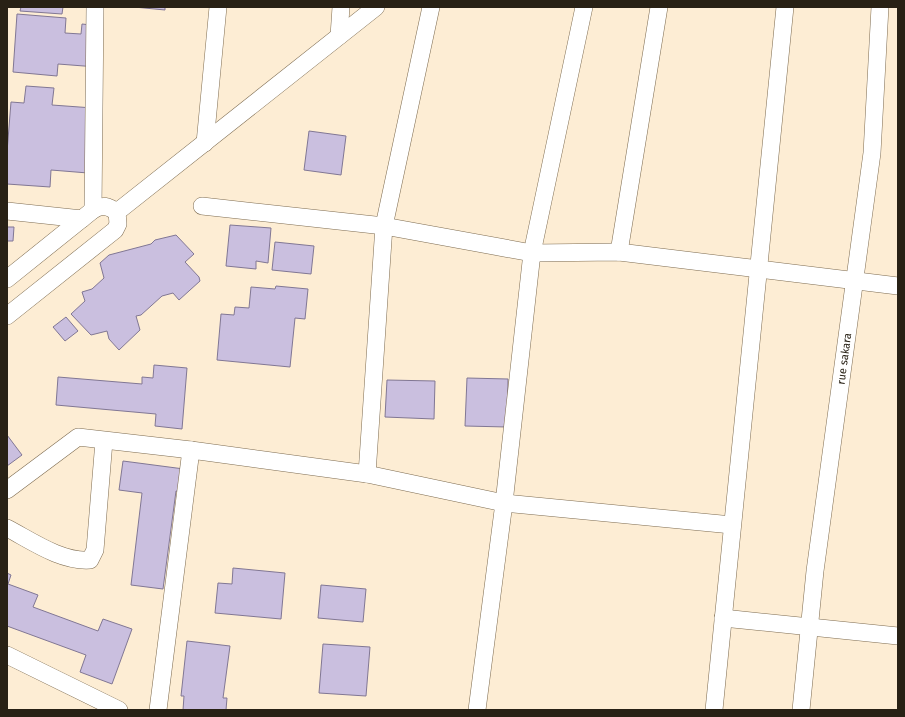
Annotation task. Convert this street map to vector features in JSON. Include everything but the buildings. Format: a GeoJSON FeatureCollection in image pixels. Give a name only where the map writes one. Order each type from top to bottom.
{"type":"FeatureCollection","features":[{"type":"Feature","properties":{"kind":"street"},"geometry":{"type":"LineString","coordinates":[[88,214],[95,7]]}},
{"type":"Feature","properties":{"kind":"street"},"geometry":{"type":"LineString","coordinates":[[205,143],[218,7]]}},
{"type":"Feature","properties":{"kind":"street"},"geometry":{"type":"LineString","coordinates":[[339,36],[341,7]]}},
{"type":"Feature","properties":{"kind":"street"},"geometry":{"type":"LineString","coordinates":[[117,212],[376,7]]}},
{"type":"Feature","properties":{"kind":"street"},"geometry":{"type":"LineString","coordinates":[[366,474],[384,226],[431,7]]}},
{"type":"Feature","properties":{"kind":"street"},"geometry":{"type":"LineString","coordinates":[[477,710],[504,503],[532,253],[584,7]]}},
{"type":"Feature","properties":{"kind":"street"},"geometry":{"type":"LineString","coordinates":[[619,252],[659,7]]}},
{"type":"Feature","properties":{"kind":"street"},"geometry":{"type":"LineString","coordinates":[[714,710],[785,7]]}},
{"type":"Feature","properties":{"kind":"street","name":"rue sakara"},"geometry":{"type":"LineString","coordinates":[[801,710],[815,571],[872,153],[880,7]]}},
{"type":"Feature","properties":{"kind":"street"},"geometry":{"type":"LineString","coordinates":[[7,279],[100,206],[108,206],[117,212]]}},
{"type":"Feature","properties":{"kind":"street"},"geometry":{"type":"LineString","coordinates":[[202,206],[384,226],[532,253],[619,252],[898,286]]}},
{"type":"Feature","properties":{"kind":"street"},"geometry":{"type":"LineString","coordinates":[[7,210],[88,214]]}},
{"type":"Feature","properties":{"kind":"street"},"geometry":{"type":"LineString","coordinates":[[7,316],[115,230],[118,224],[117,212]]}},
{"type":"Feature","properties":{"kind":"street"},"geometry":{"type":"LineString","coordinates":[[7,490],[78,437],[191,450],[366,474],[504,503],[732,525]]}},
{"type":"Feature","properties":{"kind":"street"},"geometry":{"type":"LineString","coordinates":[[7,528],[60,554],[77,560],[90,560],[95,550],[104,441]]}},
{"type":"Feature","properties":{"kind":"street"},"geometry":{"type":"LineString","coordinates":[[158,710],[191,450]]}},
{"type":"Feature","properties":{"kind":"street"},"geometry":{"type":"LineString","coordinates":[[723,618],[898,636]]}},
{"type":"Feature","properties":{"kind":"street"},"geometry":{"type":"LineString","coordinates":[[7,655],[119,710]]}}]}
